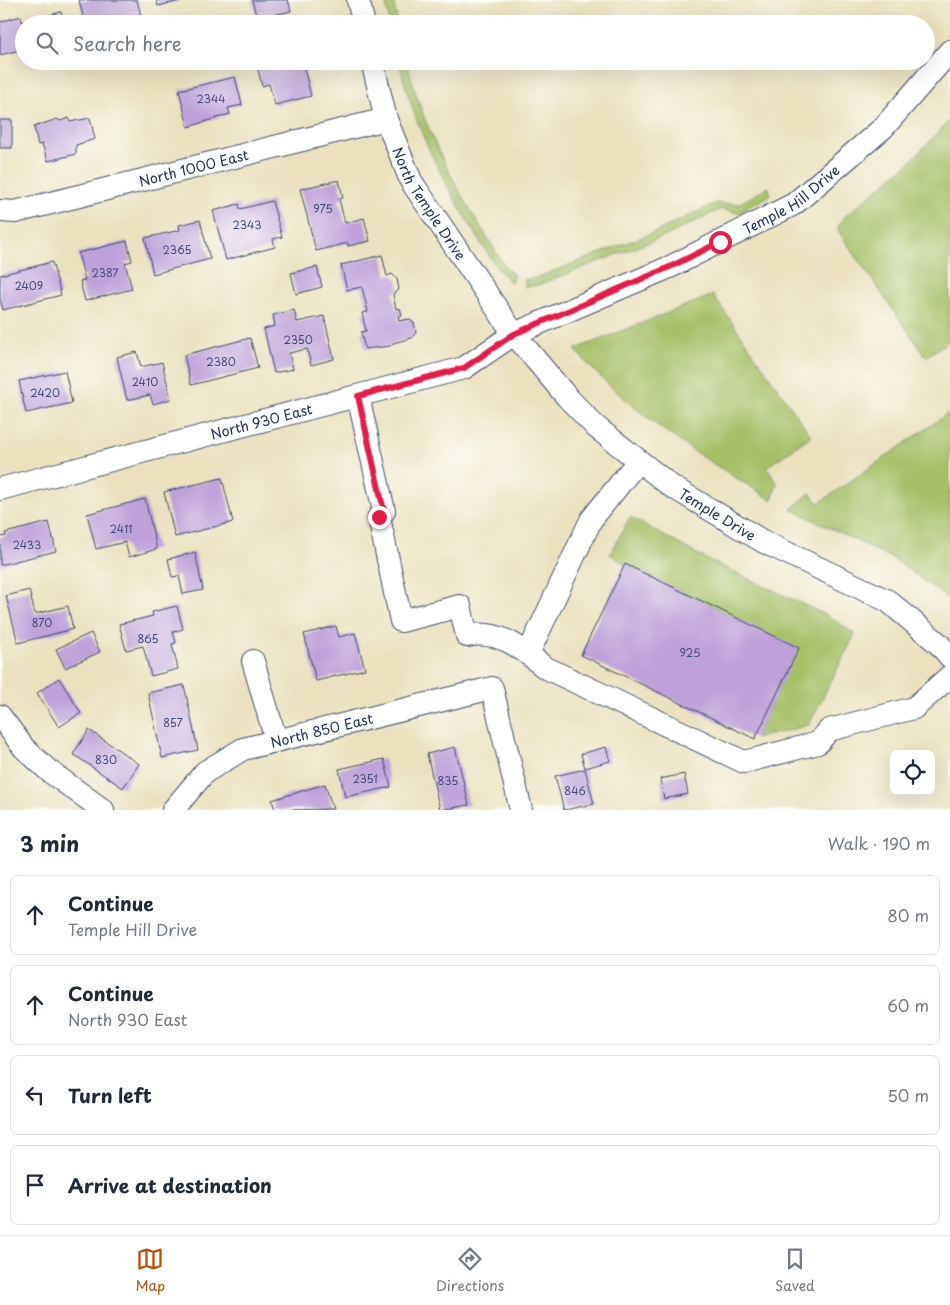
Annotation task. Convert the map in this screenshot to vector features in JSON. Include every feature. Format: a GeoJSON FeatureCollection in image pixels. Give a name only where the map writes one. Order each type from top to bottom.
{"type":"FeatureCollection","features":[{"type":"Feature","properties":{"kind":"street"},"geometry":{"type":"LineString","coordinates":[[358,0],[362,15]]}},
{"type":"Feature","properties":{"kind":"street","name":"Temple Hill Drive"},"geometry":{"type":"LineString","coordinates":[[935,68],[950,51]]}},
{"type":"Feature","properties":{"kind":"street","name":"North Temple Drive"},"geometry":{"type":"LineString","coordinates":[[374,70],[386,119],[411,181],[514,334]]}},
{"type":"Feature","properties":{"kind":"street","name":"Temple Hill Drive"},"geometry":{"type":"LineString","coordinates":[[514,334],[672,266],[794,204],[883,128],[933,70]]}},
{"type":"Feature","properties":{"kind":"street","name":"North 1000 East"},"geometry":{"type":"LineString","coordinates":[[0,212],[15,212],[386,119]]}},
{"type":"Feature","properties":{"kind":"street","name":"North 930 East"},"geometry":{"type":"LineString","coordinates":[[0,489],[464,368],[514,334]]}},
{"type":"Feature","properties":{"kind":"street","name":"Temple Drive"},"geometry":{"type":"LineString","coordinates":[[514,334],[567,397],[596,427],[638,462],[679,491],[764,542],[888,602],[939,644],[950,656]]}},
{"type":"Feature","properties":{"kind":"street"},"geometry":{"type":"LineString","coordinates":[[358,396],[384,511],[379,517],[401,621],[460,606],[468,636],[479,633],[494,634],[528,654],[544,667],[744,762],[818,744],[828,730],[914,708],[950,676]]}},
{"type":"Feature","properties":{"kind":"street"},"geometry":{"type":"LineString","coordinates":[[528,654],[590,520],[638,462]]}},
{"type":"Feature","properties":{"kind":"street"},"geometry":{"type":"LineString","coordinates":[[253,661],[276,740]]}},
{"type":"Feature","properties":{"kind":"street","name":"North 850 East"},"geometry":{"type":"LineString","coordinates":[[173,810],[206,772],[243,749],[492,688],[521,810]]}},
{"type":"Feature","properties":{"kind":"street"},"geometry":{"type":"LineString","coordinates":[[0,716],[24,748],[49,771],[103,810]]}},
{"type":"Feature","properties":{"kind":"green space"},"geometry":{"type":"Polygon","coordinates":[[[385,0],[393,0],[396,15],[388,15],[385,0]]]}},
{"type":"Feature","properties":{"kind":"green space"},"geometry":{"type":"Polygon","coordinates":[[[401,70],[409,70],[424,117],[435,143],[475,218],[506,268],[514,275],[511,283],[487,253],[451,192],[420,129],[401,70]]]}},
{"type":"Feature","properties":{"kind":"green space"},"geometry":{"type":"Polygon","coordinates":[[[950,120],[950,340],[926,357],[839,232],[838,227],[843,218],[908,164],[950,120]]]}},
{"type":"Feature","properties":{"kind":"green space"},"geometry":{"type":"Polygon","coordinates":[[[769,187],[770,195],[739,213],[721,209],[668,235],[538,285],[525,287],[525,279],[533,279],[655,232],[716,203],[738,204],[769,187]]]}},
{"type":"Feature","properties":{"kind":"green space"},"geometry":{"type":"Polygon","coordinates":[[[713,295],[811,436],[767,467],[777,483],[772,500],[693,451],[644,415],[621,396],[576,351],[576,349],[713,295]]]}},
{"type":"Feature","properties":{"kind":"green space"},"geometry":{"type":"Polygon","coordinates":[[[950,412],[950,600],[894,559],[791,509],[810,493],[819,503],[950,412]]]}},
{"type":"Feature","properties":{"kind":"green space"},"geometry":{"type":"Polygon","coordinates":[[[630,517],[706,559],[828,616],[855,634],[809,725],[755,739],[798,648],[625,564],[610,554],[630,517]]]}},
{"type":"Feature","properties":{"kind":"building"},"geometry":{"type":"Polygon","coordinates":[[[79,0],[137,0],[141,15],[83,15],[79,0]]]}},
{"type":"Feature","properties":{"kind":"building"},"geometry":{"type":"Polygon","coordinates":[[[156,0],[180,0],[180,1],[158,6],[156,0]]]}},
{"type":"Feature","properties":{"kind":"building"},"geometry":{"type":"Polygon","coordinates":[[[252,0],[288,0],[291,11],[274,15],[256,15],[252,0]]]}},
{"type":"Feature","properties":{"kind":"building"},"geometry":{"type":"Polygon","coordinates":[[[61,12],[62,15],[49,15],[61,12]]]}},
{"type":"Feature","properties":{"kind":"building"},"geometry":{"type":"Polygon","coordinates":[[[15,18],[15,51],[0,55],[0,22],[15,18]]]}},
{"type":"Feature","properties":{"kind":"building"},"geometry":{"type":"Polygon","coordinates":[[[258,70],[304,70],[311,96],[275,105],[269,84],[262,86],[258,70]]]}},
{"type":"Feature","properties":{"kind":"building"},"geometry":{"type":"Polygon","coordinates":[[[235,77],[242,105],[228,108],[230,114],[188,127],[179,90],[235,77]]]}},
{"type":"Feature","properties":{"kind":"building"},"geometry":{"type":"Polygon","coordinates":[[[69,118],[70,122],[90,118],[95,139],[76,145],[76,154],[48,161],[42,144],[38,145],[34,127],[57,119],[60,121],[69,118]]]}},
{"type":"Feature","properties":{"kind":"building"},"geometry":{"type":"Polygon","coordinates":[[[0,120],[12,120],[12,148],[0,148],[0,120]]]}},
{"type":"Feature","properties":{"kind":"building"},"geometry":{"type":"Polygon","coordinates":[[[339,180],[343,198],[339,199],[345,223],[364,218],[370,241],[348,246],[348,243],[316,251],[300,189],[339,180]]]}},
{"type":"Feature","properties":{"kind":"building"},"geometry":{"type":"Polygon","coordinates":[[[272,201],[282,237],[273,239],[275,247],[226,260],[213,211],[239,204],[240,209],[272,201]]]}},
{"type":"Feature","properties":{"kind":"building"},"geometry":{"type":"Polygon","coordinates":[[[200,220],[210,259],[153,274],[145,238],[180,230],[179,225],[200,220]]]}},
{"type":"Feature","properties":{"kind":"building"},"geometry":{"type":"Polygon","coordinates":[[[127,241],[132,261],[125,263],[132,289],[85,301],[80,281],[85,280],[78,253],[127,241]]]}},
{"type":"Feature","properties":{"kind":"building"},"geometry":{"type":"Polygon","coordinates":[[[382,255],[387,276],[392,274],[397,279],[399,289],[393,294],[396,309],[400,308],[402,315],[398,316],[399,321],[409,319],[414,323],[416,332],[412,338],[393,343],[390,346],[365,349],[361,332],[366,331],[362,313],[368,312],[362,287],[347,290],[341,265],[382,255]]]}},
{"type":"Feature","properties":{"kind":"building"},"geometry":{"type":"Polygon","coordinates":[[[52,262],[61,295],[3,310],[0,299],[0,275],[52,262]]]}},
{"type":"Feature","properties":{"kind":"building"},"geometry":{"type":"Polygon","coordinates":[[[317,267],[322,287],[296,294],[291,273],[317,267]]]}},
{"type":"Feature","properties":{"kind":"building"},"geometry":{"type":"Polygon","coordinates":[[[294,310],[297,322],[324,316],[334,359],[311,365],[307,349],[289,353],[293,369],[274,373],[264,329],[275,326],[273,315],[294,310]]]}},
{"type":"Feature","properties":{"kind":"building"},"geometry":{"type":"Polygon","coordinates":[[[250,338],[258,368],[191,385],[184,355],[250,338]]]}},
{"type":"Feature","properties":{"kind":"building"},"geometry":{"type":"Polygon","coordinates":[[[137,352],[141,367],[162,362],[171,399],[153,404],[150,395],[127,400],[117,357],[137,352]]]}},
{"type":"Feature","properties":{"kind":"building"},"geometry":{"type":"Polygon","coordinates":[[[65,371],[72,403],[26,413],[19,381],[65,371]]]}},
{"type":"Feature","properties":{"kind":"building"},"geometry":{"type":"Polygon","coordinates":[[[222,478],[233,522],[175,537],[164,492],[222,478]]]}},
{"type":"Feature","properties":{"kind":"building"},"geometry":{"type":"Polygon","coordinates":[[[145,499],[157,549],[129,557],[125,542],[96,549],[87,514],[145,499]]]}},
{"type":"Feature","properties":{"kind":"building"},"geometry":{"type":"Polygon","coordinates":[[[49,522],[56,551],[0,565],[0,537],[6,536],[5,533],[49,522]]]}},
{"type":"Feature","properties":{"kind":"building"},"geometry":{"type":"Polygon","coordinates":[[[195,552],[203,590],[183,594],[179,576],[172,577],[168,559],[195,552]]]}},
{"type":"Feature","properties":{"kind":"building"},"geometry":{"type":"Polygon","coordinates":[[[625,564],[799,648],[755,739],[581,655],[625,564]]]}},
{"type":"Feature","properties":{"kind":"building"},"geometry":{"type":"Polygon","coordinates":[[[29,590],[35,614],[68,606],[73,629],[18,643],[6,596],[29,590]]]}},
{"type":"Feature","properties":{"kind":"building"},"geometry":{"type":"Polygon","coordinates":[[[177,606],[183,629],[173,632],[176,643],[172,644],[178,669],[151,676],[143,646],[126,650],[119,624],[153,616],[152,612],[177,606]]]}},
{"type":"Feature","properties":{"kind":"building"},"geometry":{"type":"Polygon","coordinates":[[[336,626],[339,637],[355,633],[365,669],[316,681],[304,634],[336,626]]]}},
{"type":"Feature","properties":{"kind":"building"},"geometry":{"type":"Polygon","coordinates":[[[91,633],[100,652],[65,668],[56,649],[91,633]]]}},
{"type":"Feature","properties":{"kind":"building"},"geometry":{"type":"Polygon","coordinates":[[[59,678],[81,713],[59,727],[37,693],[59,678]]]}},
{"type":"Feature","properties":{"kind":"building"},"geometry":{"type":"Polygon","coordinates":[[[184,685],[198,750],[162,758],[148,693],[184,685]]]}},
{"type":"Feature","properties":{"kind":"building"},"geometry":{"type":"Polygon","coordinates":[[[89,730],[139,764],[123,788],[73,754],[89,730]]]}},
{"type":"Feature","properties":{"kind":"building"},"geometry":{"type":"Polygon","coordinates":[[[455,747],[469,805],[440,810],[427,754],[455,747]]]}},
{"type":"Feature","properties":{"kind":"building"},"geometry":{"type":"Polygon","coordinates":[[[606,747],[610,761],[585,768],[581,754],[606,747]]]}},
{"type":"Feature","properties":{"kind":"building"},"geometry":{"type":"Polygon","coordinates":[[[384,759],[391,787],[345,797],[339,769],[384,759]]]}},
{"type":"Feature","properties":{"kind":"building"},"geometry":{"type":"Polygon","coordinates":[[[585,769],[594,804],[564,810],[555,776],[585,769]]]}},
{"type":"Feature","properties":{"kind":"building"},"geometry":{"type":"Polygon","coordinates":[[[684,774],[688,794],[664,799],[660,779],[684,774]]]}},
{"type":"Feature","properties":{"kind":"building"},"geometry":{"type":"Polygon","coordinates":[[[325,784],[333,809],[275,810],[272,800],[325,784]]]}},
{"type":"Feature","properties":{"kind":"route"},"geometry":{"type":"LineString","coordinates":[[379,517],[384,511],[358,396],[464,368],[514,334],[672,266],[720,242]]}}]}
